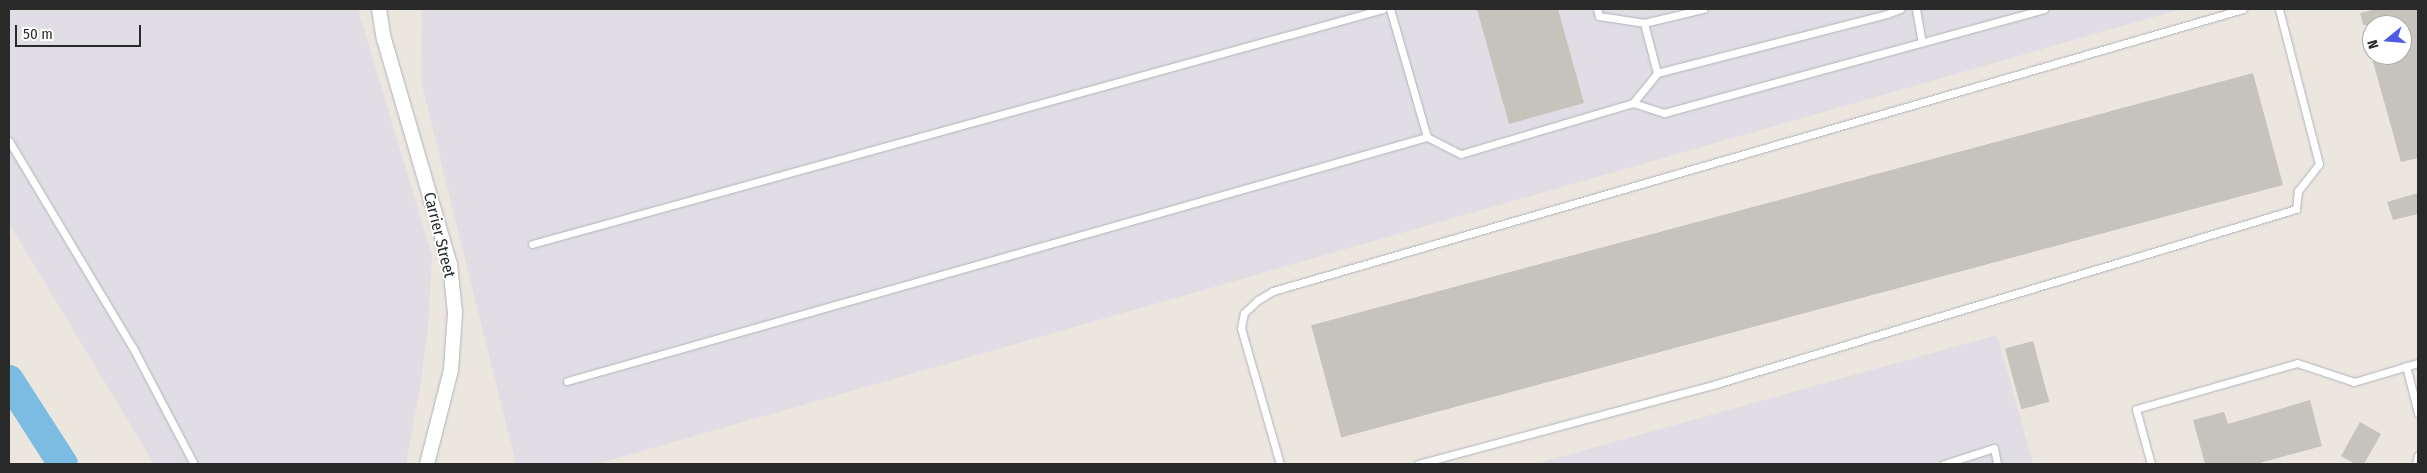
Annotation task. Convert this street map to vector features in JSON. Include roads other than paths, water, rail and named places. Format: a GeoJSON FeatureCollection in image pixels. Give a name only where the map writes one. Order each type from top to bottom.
{"type":"FeatureCollection","features":[{"type":"Feature","properties":{"kind":"street","name":"Carrier Street"},"geometry":{"type":"LineString","coordinates":[[379,9],[384,39],[450,264],[455,313],[451,370],[427,464]]}},
{"type":"Feature","properties":{"kind":"lane"},"geometry":{"type":"LineString","coordinates":[[532,244],[1383,9]]}},
{"type":"Feature","properties":{"kind":"lane"},"geometry":{"type":"LineString","coordinates":[[1390,9],[1427,137]]}},
{"type":"Feature","properties":{"kind":"lane"},"geometry":{"type":"LineString","coordinates":[[1597,9],[1599,16],[1644,23],[1703,9]]}},
{"type":"Feature","properties":{"kind":"lane"},"geometry":{"type":"LineString","coordinates":[[1633,103],[1657,73],[1887,14],[1900,9]]}},
{"type":"Feature","properties":{"kind":"lane"},"geometry":{"type":"LineString","coordinates":[[1916,9],[1922,42]]}},
{"type":"Feature","properties":{"kind":"lane"},"geometry":{"type":"LineString","coordinates":[[567,381],[1427,137],[1461,154],[1633,103],[1664,113],[2044,9]]}},
{"type":"Feature","properties":{"kind":"lane"},"geometry":{"type":"LineString","coordinates":[[1280,464],[1241,328],[1244,313],[1258,300],[1273,291],[2243,9]]}},
{"type":"Feature","properties":{"kind":"lane"},"geometry":{"type":"LineString","coordinates":[[1418,464],[1716,384],[2296,209],[2298,191],[2319,164],[2279,9]]}},
{"type":"Feature","properties":{"kind":"lane"},"geometry":{"type":"LineString","coordinates":[[1644,23],[1657,73]]}},
{"type":"Feature","properties":{"kind":"lane"},"geometry":{"type":"LineString","coordinates":[[9,141],[133,348],[194,464]]}},
{"type":"Feature","properties":{"kind":"lane"},"geometry":{"type":"LineString","coordinates":[[2151,464],[2136,408],[2297,363],[2354,382],[2418,362]]}},
{"type":"Feature","properties":{"kind":"lane"},"geometry":{"type":"LineString","coordinates":[[2406,366],[2418,413]]}},
{"type":"Feature","properties":{"kind":"lane"},"geometry":{"type":"LineString","coordinates":[[1944,464],[1994,448],[1997,464]]}},
{"type":"Feature","properties":{"kind":"lane"},"geometry":{"type":"LineString","coordinates":[[2416,464],[2418,455]]}},
{"type":"Feature","properties":{"kind":"waterway"},"geometry":{"type":"LineString","coordinates":[[9,380],[63,464]]}}]}
